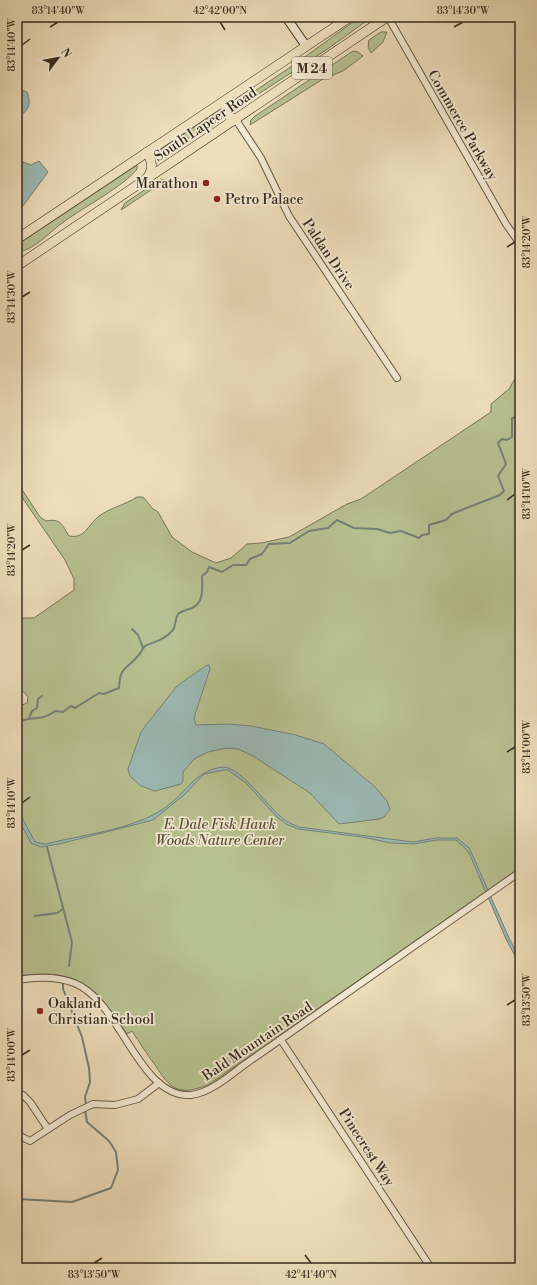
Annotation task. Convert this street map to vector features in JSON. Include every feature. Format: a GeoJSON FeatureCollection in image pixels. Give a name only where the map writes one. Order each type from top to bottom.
{"type":"FeatureCollection","features":[{"type":"Feature","properties":{"kind":"main road","name":"South Lapeer Road"},"geometry":{"type":"LineString","coordinates":[[17,239],[350,17]]}},
{"type":"Feature","properties":{"kind":"main road","name":"South Lapeer Road"},"geometry":{"type":"LineString","coordinates":[[17,266],[387,17]]}},
{"type":"Feature","properties":{"kind":"main road"},"geometry":{"type":"LineString","coordinates":[[228,98],[225,108],[226,112],[236,120]]}},
{"type":"Feature","properties":{"kind":"main road"},"geometry":{"type":"LineString","coordinates":[[146,180],[152,170],[150,158],[147,152]]}},
{"type":"Feature","properties":{"kind":"street"},"geometry":{"type":"LineString","coordinates":[[286,17],[306,46]]}},
{"type":"Feature","properties":{"kind":"street","name":"Commerce Parkway"},"geometry":{"type":"LineString","coordinates":[[387,17],[506,224],[520,244]]}},
{"type":"Feature","properties":{"kind":"street","name":"Paldan Drive"},"geometry":{"type":"LineString","coordinates":[[236,120],[262,158],[289,216],[397,378]]}},
{"type":"Feature","properties":{"kind":"street","name":"Bald Mountain Road"},"geometry":{"type":"LineString","coordinates":[[17,980],[47,978],[61,979],[75,983],[87,990],[104,1006],[139,1059],[159,1083],[175,1093],[192,1095],[200,1093],[216,1085],[520,872]]}},
{"type":"Feature","properties":{"kind":"street","name":"Pinecrest Way"},"geometry":{"type":"LineString","coordinates":[[281,1040],[431,1268]]}},
{"type":"Feature","properties":{"kind":"street"},"geometry":{"type":"LineString","coordinates":[[17,1132],[20,1136],[30,1141],[70,1115],[93,1104],[115,1105],[138,1099],[159,1083]]}},
{"type":"Feature","properties":{"kind":"street"},"geometry":{"type":"LineString","coordinates":[[17,1096],[23,1096],[30,1102],[48,1129]]}},
{"type":"Feature","properties":{"kind":"green space"},"geometry":{"type":"Polygon","coordinates":[[[360,17],[372,17],[329,48],[234,110],[234,105],[295,64],[360,17]]]}},
{"type":"Feature","properties":{"kind":"green space"},"geometry":{"type":"Polygon","coordinates":[[[381,32],[387,32],[383,42],[371,53],[368,47],[369,40],[381,32]]]}},
{"type":"Feature","properties":{"kind":"green space"},"geometry":{"type":"Polygon","coordinates":[[[353,51],[358,52],[363,56],[343,71],[323,79],[250,125],[251,120],[255,116],[353,51]]]}},
{"type":"Feature","properties":{"kind":"green space"},"geometry":{"type":"Polygon","coordinates":[[[219,110],[223,119],[166,157],[158,156],[157,152],[219,110]]]}},
{"type":"Feature","properties":{"kind":"green space"},"geometry":{"type":"Polygon","coordinates":[[[137,165],[137,169],[123,182],[65,221],[37,244],[17,253],[17,245],[137,165]]]}},
{"type":"Feature","properties":{"kind":"green space"},"geometry":{"type":"Polygon","coordinates":[[[161,179],[166,180],[121,210],[125,203],[161,179]]]}},
{"type":"Feature","properties":{"kind":"green space","name":"E. Dale Fisk Hawk Woods Nature Center"},"geometry":{"type":"Polygon","coordinates":[[[520,370],[520,868],[208,1085],[189,1090],[176,1088],[166,1080],[132,1031],[127,1034],[105,1003],[83,984],[71,978],[56,975],[38,974],[17,976],[17,707],[27,703],[28,697],[17,688],[17,618],[34,618],[74,590],[74,579],[65,560],[17,490],[17,482],[40,517],[46,521],[51,520],[60,523],[69,536],[79,536],[98,517],[107,511],[137,497],[143,497],[153,509],[158,512],[172,537],[192,552],[216,563],[231,558],[247,544],[261,543],[289,537],[347,504],[361,499],[491,412],[491,404],[509,389],[520,370]]]}},
{"type":"Feature","properties":{"kind":"water"},"geometry":{"type":"Polygon","coordinates":[[[22,90],[27,92],[29,104],[24,113],[17,118],[17,93],[22,90]]]}},
{"type":"Feature","properties":{"kind":"water"},"geometry":{"type":"Polygon","coordinates":[[[17,154],[23,162],[31,165],[39,161],[48,172],[23,206],[17,207],[17,154]]]}},
{"type":"Feature","properties":{"kind":"water"},"geometry":{"type":"Polygon","coordinates":[[[209,665],[210,669],[194,718],[196,725],[228,724],[251,726],[296,735],[324,744],[375,787],[387,801],[390,809],[384,817],[379,819],[339,824],[310,793],[253,756],[238,749],[226,748],[208,752],[194,759],[183,772],[183,781],[181,784],[155,791],[141,786],[130,776],[128,769],[141,732],[177,686],[209,665]]]}},
{"type":"Feature","properties":{"kind":"water"},"geometry":{"type":"Polygon","coordinates":[[[224,767],[231,769],[246,780],[282,818],[299,827],[413,842],[436,838],[457,838],[469,848],[472,854],[509,938],[519,957],[520,965],[506,939],[470,855],[467,850],[456,840],[437,840],[414,844],[391,843],[362,837],[298,829],[286,824],[277,817],[246,783],[228,770],[204,774],[184,795],[153,820],[59,844],[41,847],[31,843],[17,817],[17,808],[35,842],[45,844],[102,832],[132,824],[159,812],[177,798],[200,775],[207,771],[224,767]]]}},
{"type":"Feature","properties":{"kind":"waterway"},"geometry":{"type":"LineString","coordinates":[[17,723],[23,720],[45,717],[55,711],[63,712],[71,706],[75,708],[99,693],[104,694],[119,688],[122,672],[139,655],[145,646],[162,639],[169,634],[174,627],[178,614],[192,608],[199,602],[202,594],[202,576],[207,572],[209,567],[222,572],[233,565],[246,565],[250,559],[262,554],[269,544],[290,543],[309,531],[328,528],[337,520],[354,528],[377,529],[390,533],[401,531],[419,538],[422,535],[429,534],[429,525],[446,520],[452,514],[500,495],[504,491],[498,476],[506,464],[498,443],[502,439],[507,440],[512,437],[512,418],[516,417],[520,409]]}},
{"type":"Feature","properties":{"kind":"waterway"},"geometry":{"type":"LineString","coordinates":[[132,629],[138,635],[143,648]]}},
{"type":"Feature","properties":{"kind":"waterway"},"geometry":{"type":"LineString","coordinates":[[29,718],[32,711],[37,708],[38,699],[42,696]]}},
{"type":"Feature","properties":{"kind":"waterway"},"geometry":{"type":"LineString","coordinates":[[47,847],[72,942],[69,966]]}},
{"type":"Feature","properties":{"kind":"waterway"},"geometry":{"type":"LineString","coordinates":[[35,916],[57,913],[63,909]]}},
{"type":"Feature","properties":{"kind":"waterway"},"geometry":{"type":"LineString","coordinates":[[63,984],[63,989],[82,1037],[89,1068],[90,1082],[85,1097],[86,1105]]}},
{"type":"Feature","properties":{"kind":"waterway"},"geometry":{"type":"LineString","coordinates":[[17,1199],[72,1202],[111,1188],[118,1170],[116,1152],[109,1141],[87,1122],[85,1110]]}},
{"type":"Feature","properties":{"kind":"place","name":"Marathon"},"geometry":{"type":"Point","coordinates":[206,183]}},
{"type":"Feature","properties":{"kind":"place","name":"Petro Palace"},"geometry":{"type":"Point","coordinates":[217,199]}},
{"type":"Feature","properties":{"kind":"place","name":"Oakland Christian School"},"geometry":{"type":"Point","coordinates":[40,1011]}}]}
